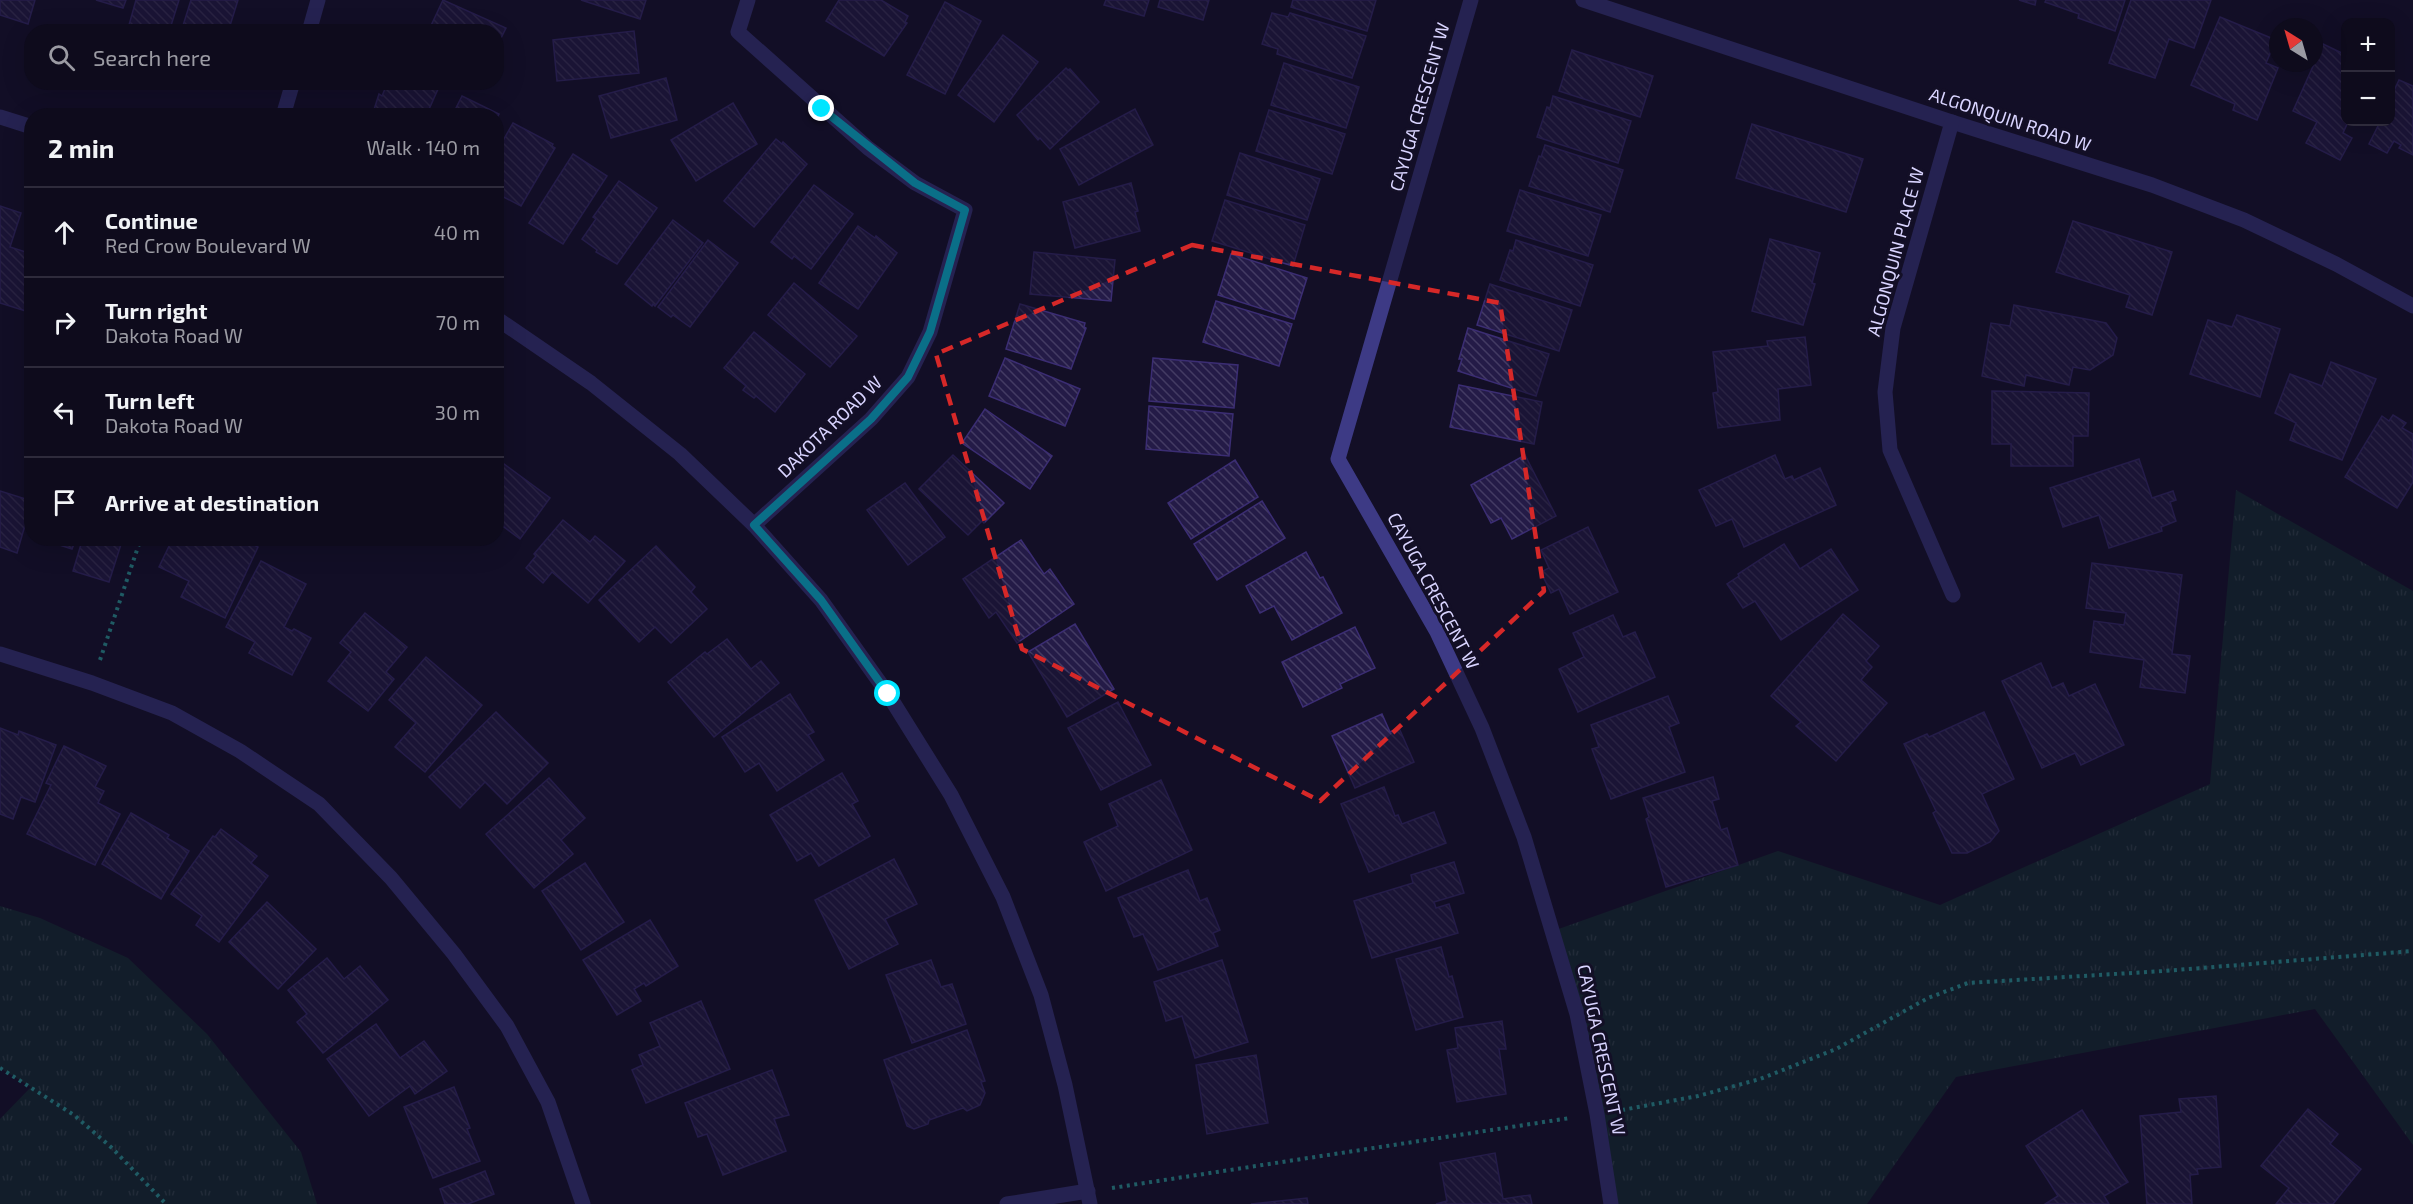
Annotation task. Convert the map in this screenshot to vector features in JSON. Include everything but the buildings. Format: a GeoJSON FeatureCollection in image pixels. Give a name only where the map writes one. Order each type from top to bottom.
{"type":"FeatureCollection","features":[{"type":"Feature","properties":{"kind":"street"},"geometry":{"type":"LineString","coordinates":[[311,24],[318,0]]}},
{"type":"Feature","properties":{"kind":"street","name":"DAKOTA ROAD W"},"geometry":{"type":"LineString","coordinates":[[748,0],[738,32],[868,148],[915,183],[965,210],[930,332],[908,377],[871,419],[754,525]]}},
{"type":"Feature","properties":{"kind":"street","name":"CAYUGA CRESCENT W"},"geometry":{"type":"LineString","coordinates":[[1471,0],[1338,459],[1437,632],[1486,738],[1524,837],[1577,1014],[1597,1114],[1611,1204]]}},
{"type":"Feature","properties":{"kind":"street","name":"ALGONQUIN ROAD W"},"geometry":{"type":"LineString","coordinates":[[1583,0],[1952,122],[2152,185],[2244,220],[2336,264],[2413,306]]}},
{"type":"Feature","properties":{"kind":"street"},"geometry":{"type":"LineString","coordinates":[[285,108],[291,90]]}},
{"type":"Feature","properties":{"kind":"street"},"geometry":{"type":"LineString","coordinates":[[0,117],[24,124]]}},
{"type":"Feature","properties":{"kind":"street","name":"ALGONQUIN PLACE W"},"geometry":{"type":"LineString","coordinates":[[1952,122],[1893,328],[1885,393],[1890,450],[1953,595]]}},
{"type":"Feature","properties":{"kind":"street"},"geometry":{"type":"LineString","coordinates":[[504,323],[591,383],[672,447],[754,525],[821,600],[888,694],[951,795],[1003,897],[1041,995],[1065,1085],[1089,1198],[1007,1204]]}},
{"type":"Feature","properties":{"kind":"street"},"geometry":{"type":"LineString","coordinates":[[0,654],[92,683],[172,713],[240,750],[319,804],[391,878],[454,954],[507,1026],[548,1102],[583,1204]]}},
{"type":"Feature","properties":{"kind":"path"},"geometry":{"type":"LineString","coordinates":[[92,683],[138,546]]}},
{"type":"Feature","properties":{"kind":"path"},"geometry":{"type":"LineString","coordinates":[[1089,1198],[1698,1096],[1760,1079],[1836,1049],[1928,998],[1968,984],[2413,951]]}},
{"type":"Feature","properties":{"kind":"path"},"geometry":{"type":"LineString","coordinates":[[0,1068],[74,1115],[112,1148],[166,1204]]}},
{"type":"Feature","properties":{"kind":"highlighted area"},"geometry":{"type":"Polygon","coordinates":[[[1192,245],[1500,303],[1544,591],[1320,801],[1022,649],[936,354],[1192,245]]]}},
{"type":"Feature","properties":{"kind":"green space"},"geometry":{"type":"Polygon","coordinates":[[[2236,490],[2413,591],[2413,1145],[2315,1009],[1956,1077],[1867,1204],[1611,1204],[1553,931],[1778,851],[1940,905],[2210,784],[2236,490]]]}},
{"type":"Feature","properties":{"kind":"green space"},"geometry":{"type":"Polygon","coordinates":[[[0,906],[40,918],[128,958],[207,1034],[301,1152],[317,1204],[0,1204],[0,1119],[31,1087],[0,1068],[0,906]]]}},
{"type":"Feature","properties":{"kind":"route"},"geometry":{"type":"LineString","coordinates":[[822,109],[868,148],[915,183],[965,210],[930,332],[908,377],[871,419],[754,525],[821,600],[888,694]]}}]}
